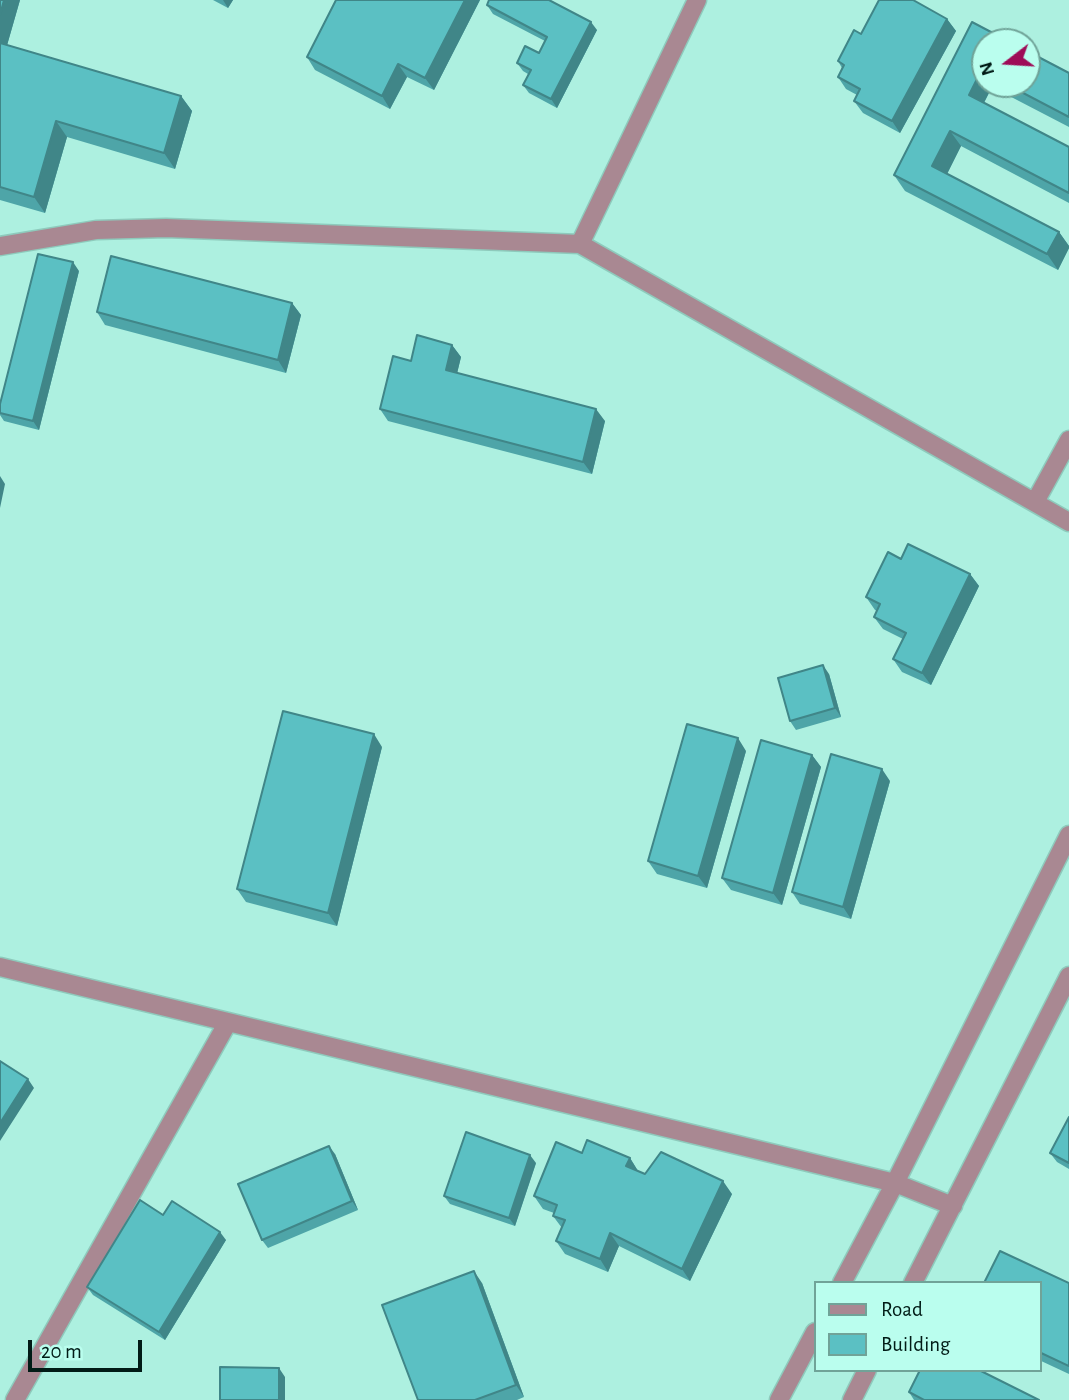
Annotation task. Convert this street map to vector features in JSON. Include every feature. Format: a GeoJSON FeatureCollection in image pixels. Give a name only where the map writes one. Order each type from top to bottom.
{"type":"FeatureCollection","features":[{"type":"Feature","properties":{"kind":"street"},"geometry":{"type":"LineString","coordinates":[[580,244],[697,0]]}},
{"type":"Feature","properties":{"kind":"street"},"geometry":{"type":"LineString","coordinates":[[0,246],[96,230],[166,228],[580,244],[1069,522]]}},
{"type":"Feature","properties":{"kind":"street"},"geometry":{"type":"LineString","coordinates":[[1035,502],[1069,440]]}},
{"type":"Feature","properties":{"kind":"street"},"geometry":{"type":"LineString","coordinates":[[843,1281],[1069,835]]}},
{"type":"Feature","properties":{"kind":"street"},"geometry":{"type":"LineString","coordinates":[[0,967],[895,1183],[953,1206]]}},
{"type":"Feature","properties":{"kind":"street"},"geometry":{"type":"LineString","coordinates":[[914,1281],[1069,976]]}},
{"type":"Feature","properties":{"kind":"street"},"geometry":{"type":"LineString","coordinates":[[15,1400],[228,1022]]}},
{"type":"Feature","properties":{"kind":"street"},"geometry":{"type":"LineString","coordinates":[[779,1400],[814,1334]]}},
{"type":"Feature","properties":{"kind":"street"},"geometry":{"type":"LineString","coordinates":[[852,1400],[866,1372]]}},
{"type":"Feature","properties":{"kind":"building"},"geometry":{"type":"Polygon","coordinates":[[[336,0],[465,0],[425,78],[398,64],[382,96],[307,57],[336,0]]]}},
{"type":"Feature","properties":{"kind":"building"},"geometry":{"type":"Polygon","coordinates":[[[489,0],[549,0],[591,22],[551,99],[523,85],[531,70],[517,63],[525,46],[539,53],[547,37],[487,5],[489,0]]]}},
{"type":"Feature","properties":{"kind":"building"},"geometry":{"type":"Polygon","coordinates":[[[879,0],[913,0],[947,19],[892,121],[854,101],[860,89],[838,77],[844,65],[838,61],[854,30],[861,34],[879,0]]]}},
{"type":"Feature","properties":{"kind":"building"},"geometry":{"type":"Polygon","coordinates":[[[972,22],[983,28],[971,28],[971,98],[1069,147],[1069,193],[950,131],[932,166],[1059,232],[1047,254],[894,175],[972,22]]]}},
{"type":"Feature","properties":{"kind":"building"},"geometry":{"type":"Polygon","coordinates":[[[0,43],[181,96],[164,153],[56,121],[34,197],[0,187],[0,43]]]}},
{"type":"Feature","properties":{"kind":"building"},"geometry":{"type":"Polygon","coordinates":[[[1041,58],[1069,73],[1069,117],[1033,98],[1041,98],[1041,58]]]}},
{"type":"Feature","properties":{"kind":"building"},"geometry":{"type":"Polygon","coordinates":[[[38,254],[73,262],[33,421],[0,413],[0,404],[38,254]]]}},
{"type":"Feature","properties":{"kind":"building"},"geometry":{"type":"Polygon","coordinates":[[[111,256],[292,303],[278,360],[97,312],[111,256]]]}},
{"type":"Feature","properties":{"kind":"building"},"geometry":{"type":"Polygon","coordinates":[[[417,335],[452,345],[446,370],[596,409],[583,462],[380,409],[393,356],[411,361],[417,335]]]}},
{"type":"Feature","properties":{"kind":"building"},"geometry":{"type":"Polygon","coordinates":[[[908,544],[970,574],[922,673],[893,659],[906,633],[874,617],[880,604],[866,597],[888,552],[901,559],[908,544]]]}},
{"type":"Feature","properties":{"kind":"building"},"geometry":{"type":"Polygon","coordinates":[[[823,665],[835,708],[790,721],[778,678],[823,665]]]}},
{"type":"Feature","properties":{"kind":"building"},"geometry":{"type":"Polygon","coordinates":[[[283,711],[374,734],[328,913],[237,889],[283,711]]]}},
{"type":"Feature","properties":{"kind":"building"},"geometry":{"type":"Polygon","coordinates":[[[687,724],[738,738],[698,876],[648,861],[687,724]]]}},
{"type":"Feature","properties":{"kind":"building"},"geometry":{"type":"Polygon","coordinates":[[[761,740],[812,755],[773,893],[722,878],[761,740]]]}},
{"type":"Feature","properties":{"kind":"building"},"geometry":{"type":"Polygon","coordinates":[[[831,754],[882,769],[843,907],[792,892],[831,754]]]}},
{"type":"Feature","properties":{"kind":"building"},"geometry":{"type":"Polygon","coordinates":[[[0,1061],[28,1079],[0,1123],[0,1061]]]}},
{"type":"Feature","properties":{"kind":"building"},"geometry":{"type":"Polygon","coordinates":[[[1069,1117],[1069,1163],[1050,1153],[1069,1117]]]}},
{"type":"Feature","properties":{"kind":"building"},"geometry":{"type":"Polygon","coordinates":[[[466,1132],[530,1155],[509,1218],[444,1196],[466,1132]]]}},
{"type":"Feature","properties":{"kind":"building"},"geometry":{"type":"Polygon","coordinates":[[[587,1140],[630,1158],[626,1166],[645,1174],[661,1152],[723,1181],[682,1269],[610,1233],[600,1259],[556,1241],[565,1220],[553,1216],[557,1205],[534,1196],[556,1142],[582,1153],[587,1140]]]}},
{"type":"Feature","properties":{"kind":"building"},"geometry":{"type":"Polygon","coordinates":[[[329,1146],[352,1201],[262,1240],[238,1184],[329,1146]]]}},
{"type":"Feature","properties":{"kind":"building"},"geometry":{"type":"Polygon","coordinates":[[[140,1200],[163,1215],[172,1201],[220,1232],[159,1332],[87,1287],[140,1200]]]}},
{"type":"Feature","properties":{"kind":"building"},"geometry":{"type":"Polygon","coordinates":[[[1000,1251],[1069,1283],[1069,1366],[1041,1353],[1041,1281],[985,1281],[1000,1251]]]}},
{"type":"Feature","properties":{"kind":"building"},"geometry":{"type":"Polygon","coordinates":[[[474,1271],[516,1385],[475,1400],[418,1400],[382,1305],[474,1271]]]}},
{"type":"Feature","properties":{"kind":"building"},"geometry":{"type":"Polygon","coordinates":[[[220,1367],[279,1368],[279,1400],[220,1400],[220,1367]]]}},
{"type":"Feature","properties":{"kind":"building"},"geometry":{"type":"Polygon","coordinates":[[[919,1372],[983,1372],[1039,1400],[924,1400],[909,1392],[919,1372]]]}}]}
